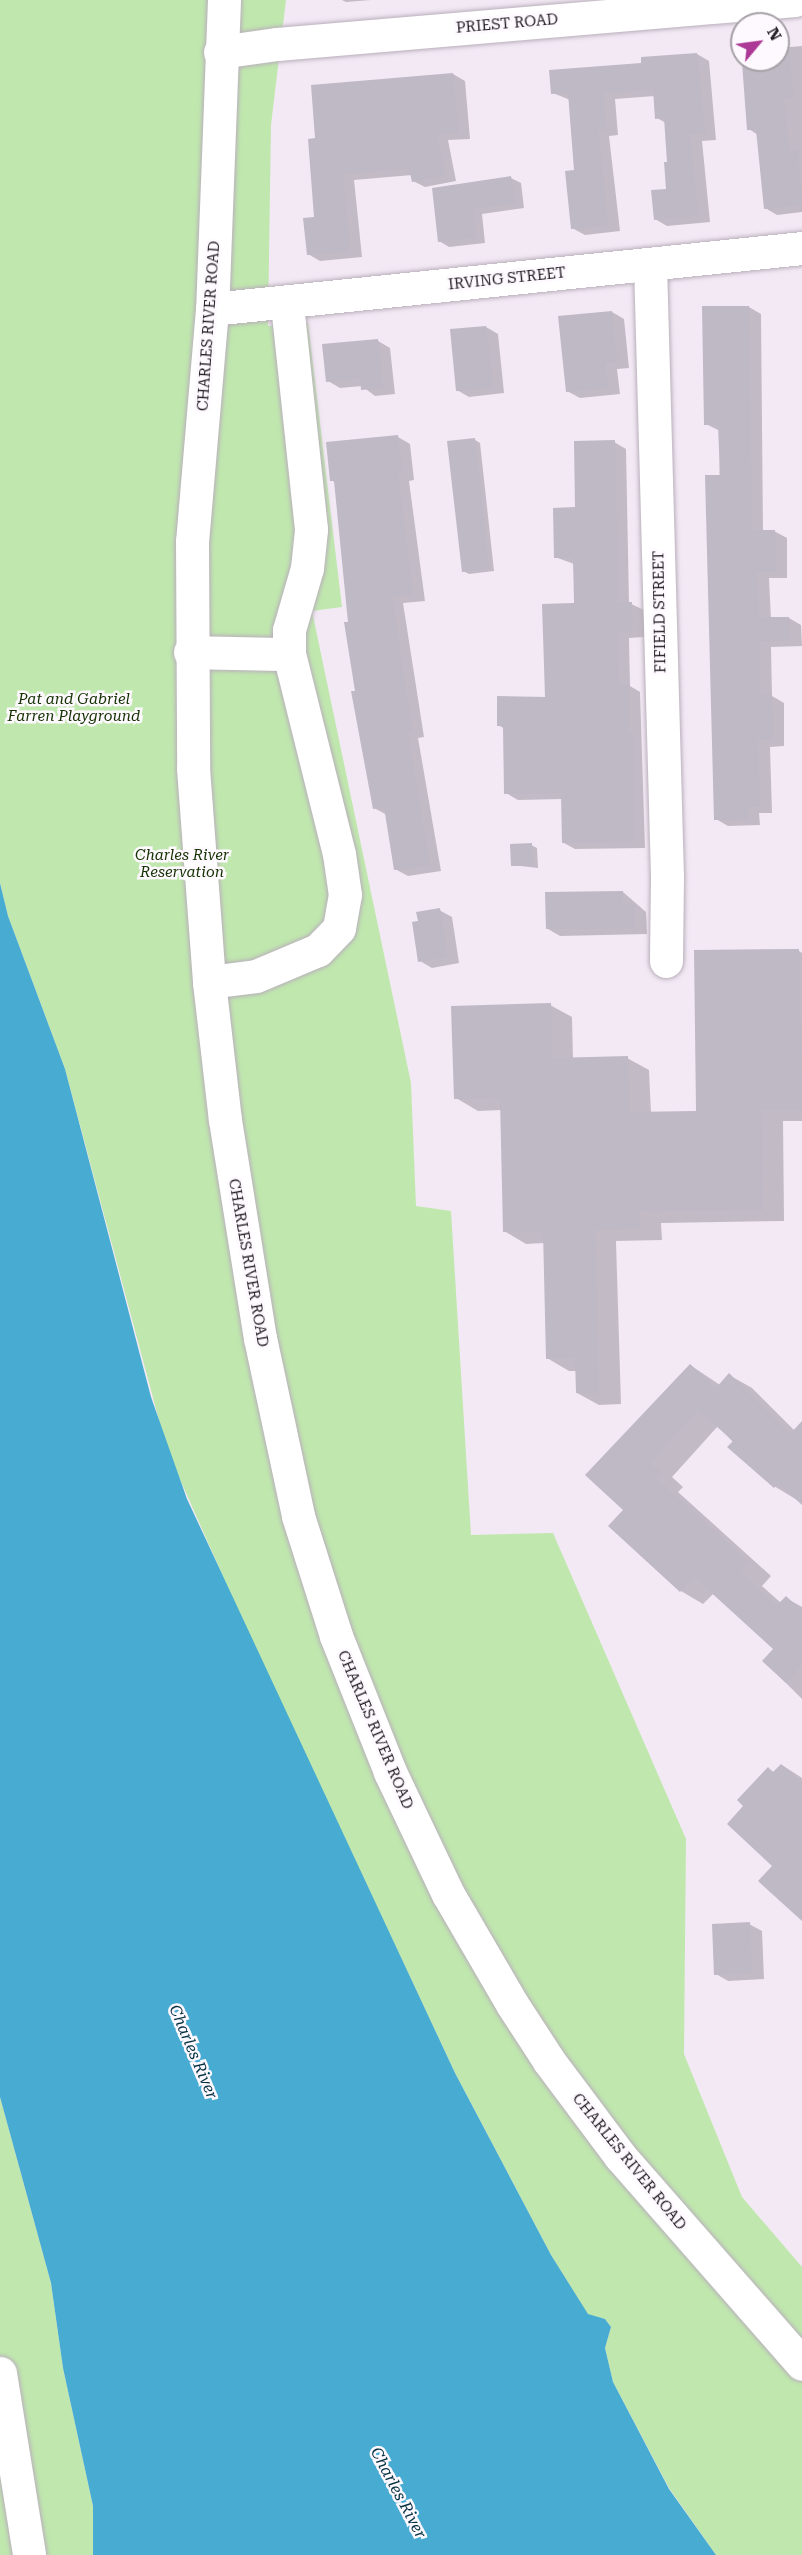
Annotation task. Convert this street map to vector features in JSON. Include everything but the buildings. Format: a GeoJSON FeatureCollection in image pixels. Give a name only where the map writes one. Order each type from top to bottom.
{"type":"FeatureCollection","features":[{"type":"Feature","properties":{"kind":"street","name":"CHARLES RIVER ROAD"},"geometry":{"type":"LineString","coordinates":[[224,0],[220,52],[212,309],[192,542],[190,652],[193,768],[209,982],[242,1231],[290,1481],[313,1571],[390,1772],[448,1894],[549,2061],[620,2156],[802,2364]]}},
{"type":"Feature","properties":{"kind":"street","name":"PRIEST ROAD"},"geometry":{"type":"LineString","coordinates":[[220,52],[277,44],[795,0]]}},
{"type":"Feature","properties":{"kind":"street","name":"IRVING STREET"},"geometry":{"type":"LineString","coordinates":[[212,309],[802,248]]}},
{"type":"Feature","properties":{"kind":"street","name":"FIFIELD STREET"},"geometry":{"type":"LineString","coordinates":[[650,264],[667,868],[666,961]]}},
{"type":"Feature","properties":{"kind":"street"},"geometry":{"type":"LineString","coordinates":[[209,982],[256,976],[290,964],[318,950],[339,928],[345,895],[339,854],[290,654],[289,630],[307,568],[311,529],[287,303]]}},
{"type":"Feature","properties":{"kind":"street"},"geometry":{"type":"LineString","coordinates":[[190,652],[290,654]]}},
{"type":"Feature","properties":{"kind":"street"},"geometry":{"type":"LineString","coordinates":[[0,2373],[29,2555]]}},
{"type":"Feature","properties":{"kind":"green space","name":"Charles River Reservation"},"geometry":{"type":"Polygon","coordinates":[[[0,0],[286,0],[271,125],[268,326],[308,323],[342,607],[312,611],[411,1083],[416,1206],[451,1211],[471,1535],[553,1533],[686,1839],[684,2054],[742,2197],[802,2267],[802,2555],[716,2555],[669,2488],[613,2382],[605,2348],[611,2327],[605,2319],[588,2315],[551,2255],[455,2073],[241,1617],[167,1450],[65,1069],[8,916],[0,883],[0,0]]]}},
{"type":"Feature","properties":{"kind":"green space"},"geometry":{"type":"Polygon","coordinates":[[[0,2097],[51,2283],[63,2368],[93,2506],[93,2555],[0,2555],[0,2097]]]}},
{"type":"Feature","properties":{"kind":"water","name":"Charles River"},"geometry":{"type":"Polygon","coordinates":[[[0,883],[8,916],[65,1069],[151,1397],[187,1499],[455,2073],[551,2255],[588,2314],[605,2319],[611,2327],[605,2348],[613,2382],[669,2489],[716,2555],[93,2555],[93,2506],[63,2368],[51,2283],[0,2097],[0,883]]]}},
{"type":"Feature","properties":{"kind":"park label","name":"Pat and Gabriel Farren Playground"},"geometry":{"type":"Point","coordinates":[74,708]}}]}
